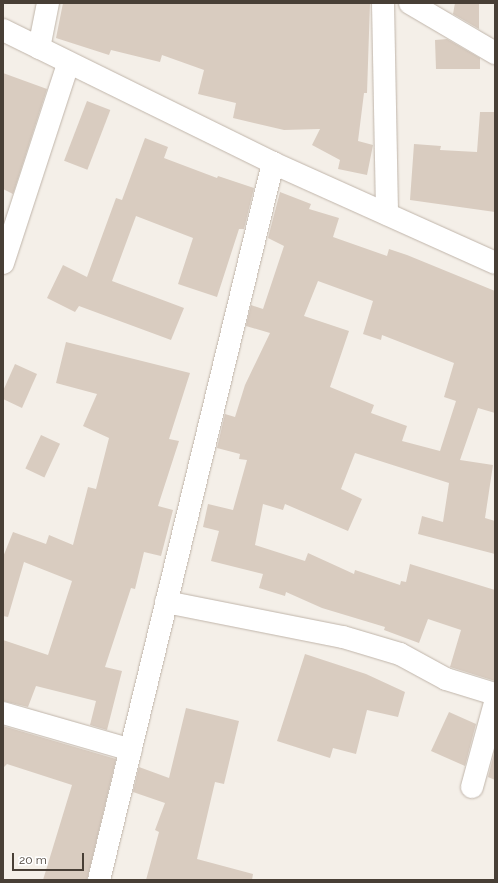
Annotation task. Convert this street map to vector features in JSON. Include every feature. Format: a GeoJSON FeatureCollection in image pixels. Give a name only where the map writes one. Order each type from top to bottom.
{"type":"FeatureCollection","features":[{"type":"Feature","properties":{"kind":"street"},"geometry":{"type":"LineString","coordinates":[[39,48],[48,3]]}},
{"type":"Feature","properties":{"kind":"street"},"geometry":{"type":"LineString","coordinates":[[383,3],[387,214]]}},
{"type":"Feature","properties":{"kind":"street"},"geometry":{"type":"LineString","coordinates":[[410,3],[495,53]]}},
{"type":"Feature","properties":{"kind":"street"},"geometry":{"type":"LineString","coordinates":[[3,30],[68,64],[274,163],[495,263]]}},
{"type":"Feature","properties":{"kind":"street"},"geometry":{"type":"LineString","coordinates":[[3,262],[9,221],[68,64]]}},
{"type":"Feature","properties":{"kind":"street"},"geometry":{"type":"LineString","coordinates":[[99,880],[274,163]]}},
{"type":"Feature","properties":{"kind":"street"},"geometry":{"type":"LineString","coordinates":[[166,602],[343,637],[400,654],[446,678],[495,694]]}},
{"type":"Feature","properties":{"kind":"street"},"geometry":{"type":"LineString","coordinates":[[472,787],[495,703]]}},
{"type":"Feature","properties":{"kind":"street"},"geometry":{"type":"LineString","coordinates":[[3,713],[131,750]]}},
{"type":"Feature","properties":{"kind":"building"},"geometry":{"type":"Polygon","coordinates":[[[63,3],[370,3],[367,93],[364,93],[358,141],[373,145],[367,175],[338,169],[340,160],[312,145],[320,129],[284,130],[233,118],[236,103],[198,94],[204,70],[162,55],[160,62],[111,50],[109,55],[56,38],[63,3]]]}},
{"type":"Feature","properties":{"kind":"building"},"geometry":{"type":"Polygon","coordinates":[[[455,3],[479,3],[479,29],[453,14],[455,3]]]}},
{"type":"Feature","properties":{"kind":"building"},"geometry":{"type":"Polygon","coordinates":[[[447,39],[480,58],[480,69],[436,69],[435,40],[447,39]]]}},
{"type":"Feature","properties":{"kind":"building"},"geometry":{"type":"Polygon","coordinates":[[[3,73],[47,89],[13,194],[3,189],[3,73]]]}},
{"type":"Feature","properties":{"kind":"building"},"geometry":{"type":"Polygon","coordinates":[[[87,101],[110,110],[87,170],[64,161],[87,101]]]}},
{"type":"Feature","properties":{"kind":"building"},"geometry":{"type":"Polygon","coordinates":[[[480,112],[495,112],[495,212],[410,200],[414,144],[441,146],[440,150],[477,152],[480,112]]]}},
{"type":"Feature","properties":{"kind":"building"},"geometry":{"type":"Polygon","coordinates":[[[145,138],[168,147],[164,158],[217,178],[218,176],[254,188],[244,229],[239,229],[217,297],[178,284],[193,238],[136,216],[112,281],[184,308],[171,340],[79,306],[75,312],[47,298],[63,265],[87,277],[116,198],[122,200],[145,138]]]}},
{"type":"Feature","properties":{"kind":"building"},"geometry":{"type":"Polygon","coordinates":[[[280,192],[311,204],[309,209],[339,218],[333,237],[387,256],[389,249],[407,255],[495,291],[495,413],[478,408],[460,460],[493,465],[485,518],[495,521],[495,554],[418,534],[422,516],[443,522],[449,483],[355,453],[341,489],[362,499],[348,531],[285,504],[283,510],[263,504],[255,545],[305,561],[308,553],[354,574],[355,570],[400,585],[401,581],[406,582],[410,564],[495,590],[495,681],[450,667],[461,630],[428,619],[419,643],[384,630],[385,627],[322,608],[286,592],[285,596],[259,588],[263,574],[211,561],[219,531],[203,527],[208,504],[233,510],[247,460],[239,459],[240,454],[217,448],[225,414],[235,417],[245,385],[270,333],[246,326],[251,305],[263,309],[284,246],[268,238],[280,192]],[[318,281],[304,316],[349,331],[330,387],[374,405],[371,413],[407,426],[402,441],[440,451],[456,401],[444,397],[454,363],[382,335],[381,340],[363,334],[373,301],[318,281]]]}},
{"type":"Feature","properties":{"kind":"building"},"geometry":{"type":"Polygon","coordinates":[[[66,342],[190,373],[169,439],[179,441],[158,506],[173,510],[161,556],[144,552],[135,589],[131,588],[105,667],[122,671],[107,730],[90,725],[96,701],[36,686],[28,707],[3,701],[3,640],[48,655],[72,581],[24,562],[8,617],[3,616],[3,557],[13,532],[46,544],[49,535],[73,545],[88,487],[96,489],[109,438],[83,426],[97,394],[56,383],[66,342]]]}},
{"type":"Feature","properties":{"kind":"building"},"geometry":{"type":"Polygon","coordinates":[[[15,364],[37,374],[22,408],[3,399],[3,391],[15,364]]]}},
{"type":"Feature","properties":{"kind":"building"},"geometry":{"type":"Polygon","coordinates":[[[41,435],[60,444],[44,477],[25,469],[41,435]]]}},
{"type":"Feature","properties":{"kind":"building"},"geometry":{"type":"Polygon","coordinates":[[[305,654],[366,674],[405,692],[398,717],[367,710],[356,754],[333,748],[330,758],[277,741],[305,654]]]}},
{"type":"Feature","properties":{"kind":"building"},"geometry":{"type":"Polygon","coordinates":[[[186,708],[239,721],[224,784],[215,782],[197,859],[253,874],[252,880],[146,880],[159,832],[155,830],[165,803],[133,792],[139,767],[169,778],[186,708]]]}},
{"type":"Feature","properties":{"kind":"building"},"geometry":{"type":"Polygon","coordinates":[[[449,712],[476,724],[465,766],[431,751],[449,712]]]}},
{"type":"Feature","properties":{"kind":"building"},"geometry":{"type":"Polygon","coordinates":[[[3,726],[116,759],[87,880],[43,880],[72,785],[7,764],[3,768],[3,726]]]}},
{"type":"Feature","properties":{"kind":"building"},"geometry":{"type":"Polygon","coordinates":[[[495,750],[495,780],[488,777],[495,750]]]}}]}
